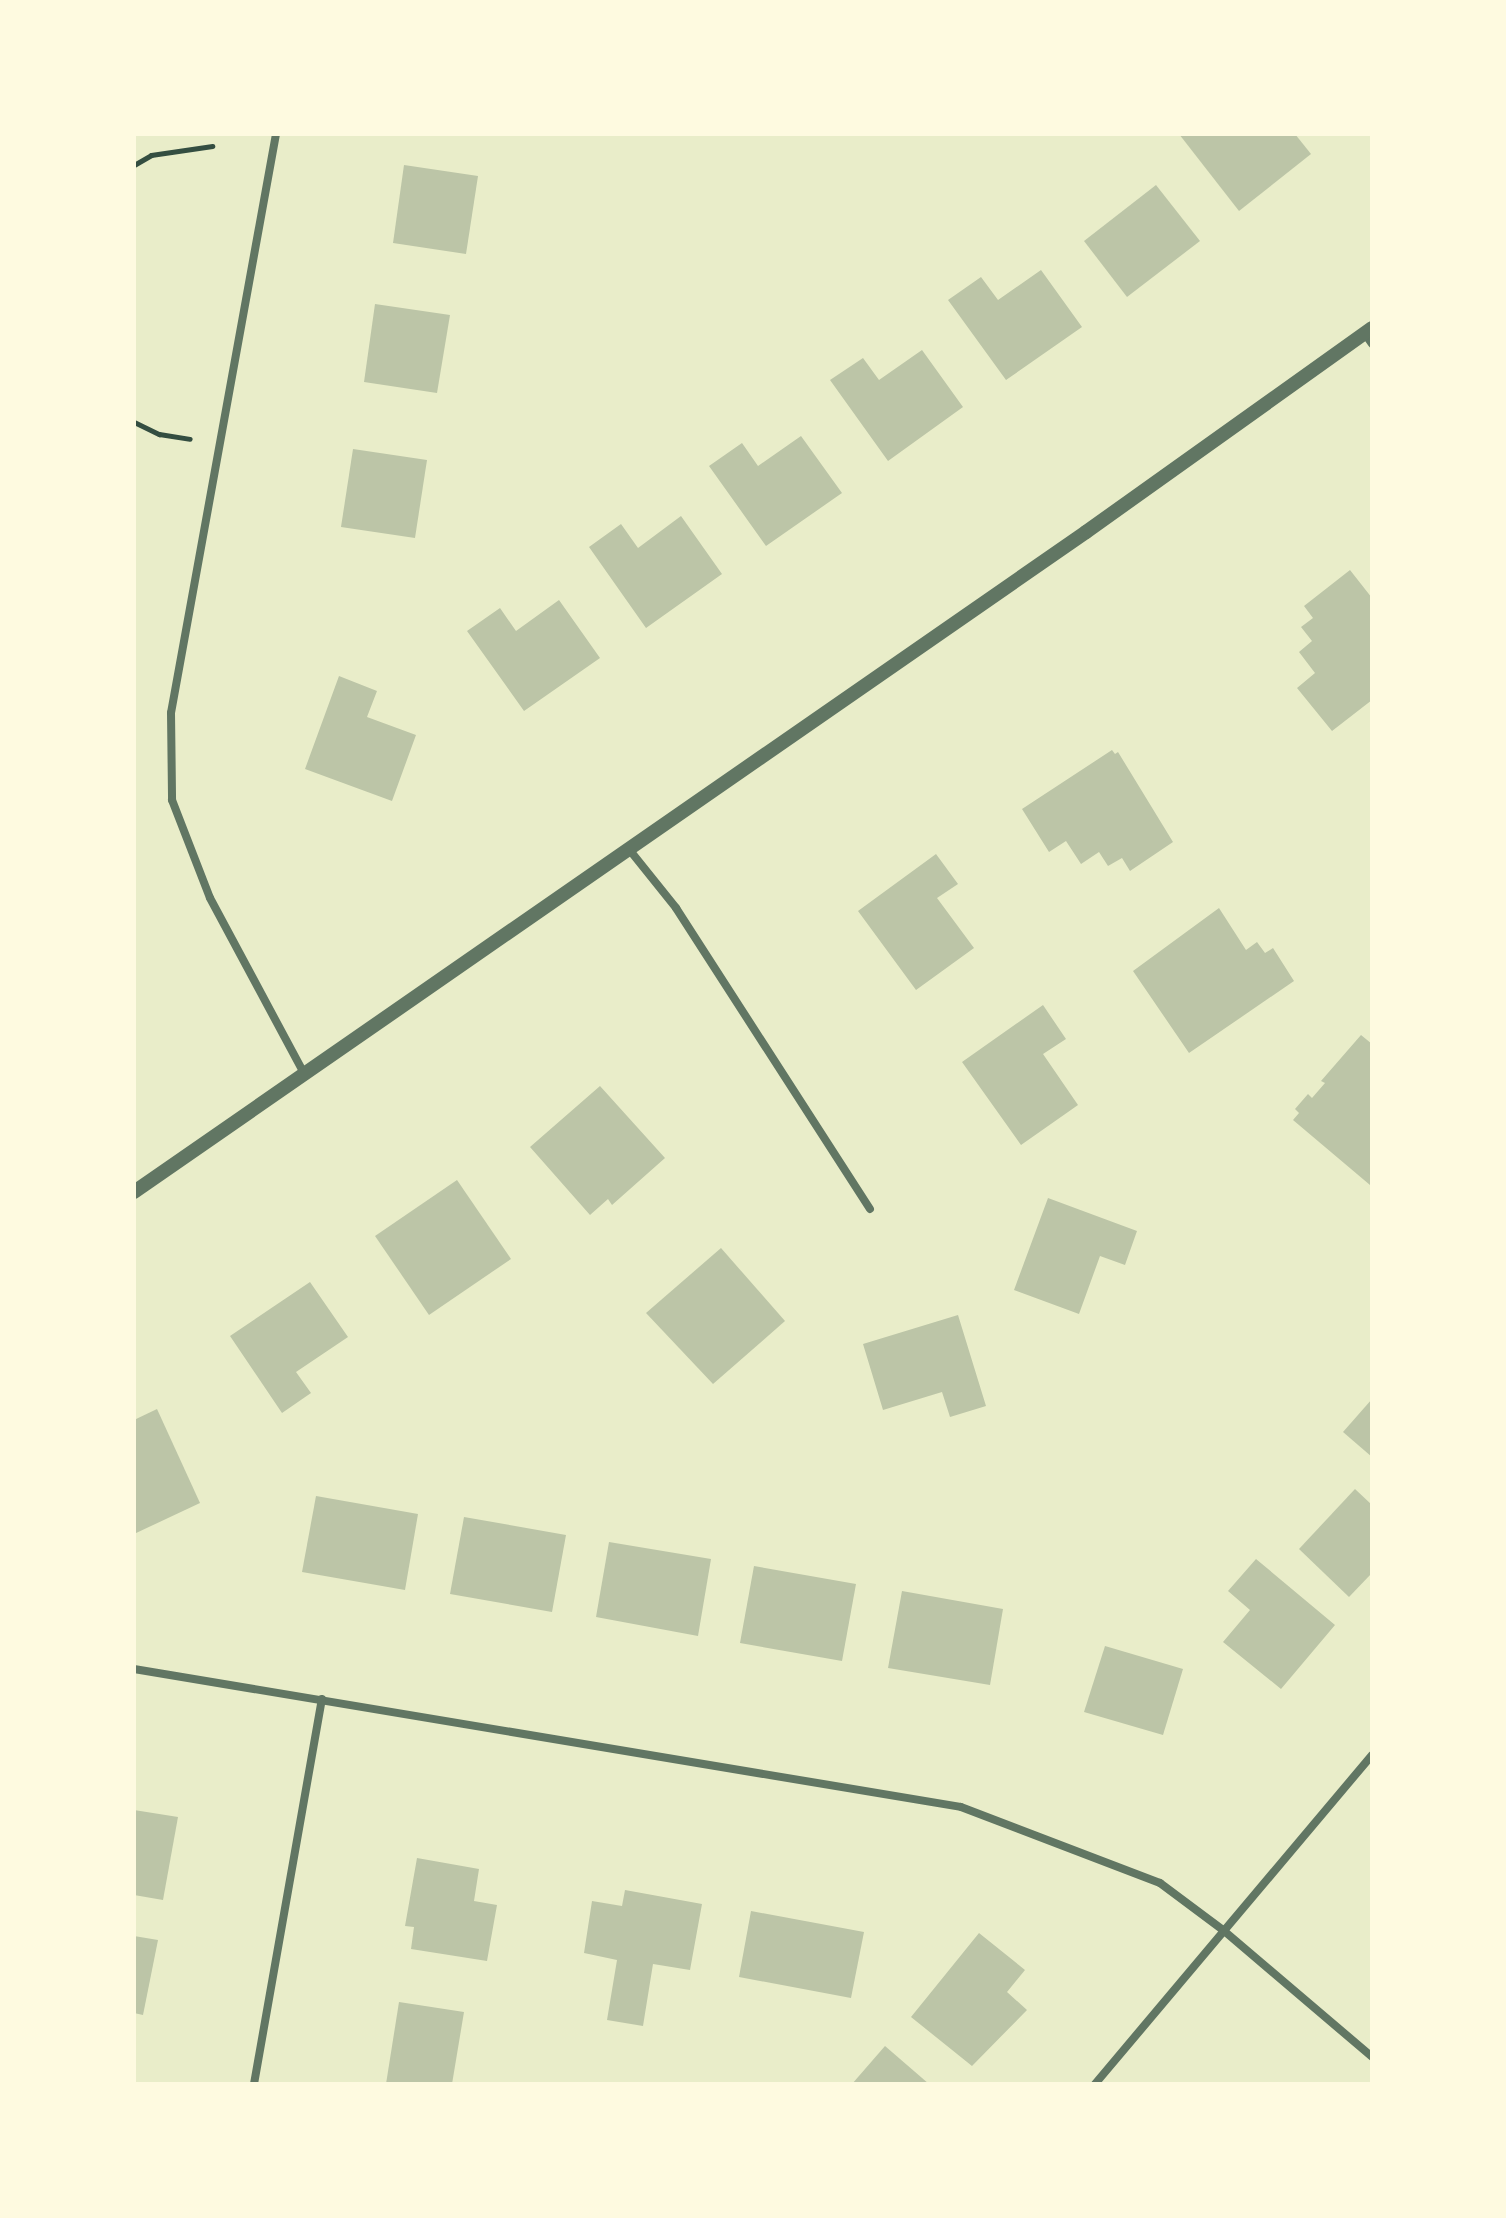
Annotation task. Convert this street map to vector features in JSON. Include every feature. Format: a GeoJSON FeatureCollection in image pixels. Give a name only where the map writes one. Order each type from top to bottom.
{"type":"FeatureCollection","features":[{"type":"Feature","properties":{"kind":"street"},"geometry":{"type":"LineString","coordinates":[[276,134],[171,713],[172,800],[210,898],[304,1073]]}},
{"type":"Feature","properties":{"kind":"street"},"geometry":{"type":"LineString","coordinates":[[134,1192],[1370,335]]}},
{"type":"Feature","properties":{"kind":"street"},"geometry":{"type":"LineString","coordinates":[[627,848],[676,908],[870,1209]]}},
{"type":"Feature","properties":{"kind":"street"},"geometry":{"type":"LineString","coordinates":[[134,1669],[961,1807],[1160,1883],[1223,1930],[1372,2057]]}},
{"type":"Feature","properties":{"kind":"street"},"geometry":{"type":"LineString","coordinates":[[254,2084],[322,1699]]}},
{"type":"Feature","properties":{"kind":"street"},"geometry":{"type":"LineString","coordinates":[[1095,2084],[1372,1755]]}},
{"type":"Feature","properties":{"kind":"path"},"geometry":{"type":"LineString","coordinates":[[134,165],[151,155],[212,146]]}},
{"type":"Feature","properties":{"kind":"path"},"geometry":{"type":"LineString","coordinates":[[134,422],[159,434],[219,444]]}},
{"type":"Feature","properties":{"kind":"building"},"geometry":{"type":"Polygon","coordinates":[[[1179,134],[1295,134],[1311,154],[1239,211],[1179,134]]]}},
{"type":"Feature","properties":{"kind":"building"},"geometry":{"type":"Polygon","coordinates":[[[404,165],[478,176],[466,254],[393,243],[404,165]]]}},
{"type":"Feature","properties":{"kind":"building"},"geometry":{"type":"Polygon","coordinates":[[[1156,185],[1200,241],[1127,297],[1084,241],[1156,185]]]}},
{"type":"Feature","properties":{"kind":"building"},"geometry":{"type":"Polygon","coordinates":[[[1041,270],[1082,327],[1006,380],[948,300],[981,277],[998,300],[1041,270]]]}},
{"type":"Feature","properties":{"kind":"building"},"geometry":{"type":"Polygon","coordinates":[[[375,304],[450,315],[437,393],[364,382],[375,304]]]}},
{"type":"Feature","properties":{"kind":"building"},"geometry":{"type":"Polygon","coordinates":[[[922,350],[963,407],[888,461],[830,380],[863,358],[879,380],[922,350]]]}},
{"type":"Feature","properties":{"kind":"building"},"geometry":{"type":"Polygon","coordinates":[[[801,436],[842,493],[766,546],[709,466],[742,443],[758,466],[801,436]]]}},
{"type":"Feature","properties":{"kind":"building"},"geometry":{"type":"Polygon","coordinates":[[[353,449],[427,460],[415,538],[341,527],[353,449]]]}},
{"type":"Feature","properties":{"kind":"building"},"geometry":{"type":"Polygon","coordinates":[[[681,516],[722,574],[646,628],[589,547],[621,524],[638,548],[681,516]]]}},
{"type":"Feature","properties":{"kind":"building"},"geometry":{"type":"Polygon","coordinates":[[[1350,570],[1372,598],[1372,700],[1332,731],[1297,688],[1315,673],[1299,652],[1312,641],[1301,627],[1313,618],[1304,606],[1350,570]]]}},
{"type":"Feature","properties":{"kind":"building"},"geometry":{"type":"Polygon","coordinates":[[[559,600],[600,658],[524,711],[467,631],[500,608],[516,631],[559,600]]]}},
{"type":"Feature","properties":{"kind":"building"},"geometry":{"type":"Polygon","coordinates":[[[339,676],[377,691],[367,717],[416,735],[392,801],[305,769],[339,676]]]}},
{"type":"Feature","properties":{"kind":"building"},"geometry":{"type":"Polygon","coordinates":[[[1112,750],[1115,754],[1118,752],[1173,842],[1130,871],[1122,858],[1108,866],[1099,852],[1081,864],[1066,841],[1049,852],[1022,809],[1112,750]]]}},
{"type":"Feature","properties":{"kind":"building"},"geometry":{"type":"Polygon","coordinates":[[[936,854],[958,884],[937,898],[974,948],[916,990],[858,911],[936,854]]]}},
{"type":"Feature","properties":{"kind":"building"},"geometry":{"type":"Polygon","coordinates":[[[1219,908],[1246,950],[1257,942],[1265,953],[1273,948],[1294,981],[1189,1053],[1133,971],[1219,908]]]}},
{"type":"Feature","properties":{"kind":"building"},"geometry":{"type":"Polygon","coordinates":[[[1043,1005],[1066,1039],[1043,1054],[1078,1105],[1021,1145],[962,1062],[1043,1005]]]}},
{"type":"Feature","properties":{"kind":"building"},"geometry":{"type":"Polygon","coordinates":[[[1361,1035],[1372,1044],[1370,1185],[1293,1120],[1299,1113],[1295,1109],[1308,1094],[1312,1098],[1325,1083],[1321,1081],[1361,1035]]]}},
{"type":"Feature","properties":{"kind":"building"},"geometry":{"type":"Polygon","coordinates":[[[600,1086],[665,1158],[612,1205],[608,1199],[590,1215],[530,1147],[600,1086]]]}},
{"type":"Feature","properties":{"kind":"building"},"geometry":{"type":"Polygon","coordinates":[[[457,1180],[511,1259],[429,1315],[375,1236],[457,1180]]]}},
{"type":"Feature","properties":{"kind":"building"},"geometry":{"type":"Polygon","coordinates":[[[1048,1198],[1137,1231],[1125,1265],[1100,1256],[1079,1314],[1014,1290],[1048,1198]]]}},
{"type":"Feature","properties":{"kind":"building"},"geometry":{"type":"Polygon","coordinates":[[[721,1248],[785,1321],[713,1384],[646,1313],[721,1248]]]}},
{"type":"Feature","properties":{"kind":"building"},"geometry":{"type":"Polygon","coordinates":[[[310,1282],[348,1337],[296,1372],[311,1393],[282,1413],[230,1336],[310,1282]]]}},
{"type":"Feature","properties":{"kind":"building"},"geometry":{"type":"Polygon","coordinates":[[[958,1315],[986,1406],[950,1417],[942,1392],[883,1410],[863,1344],[958,1315]]]}},
{"type":"Feature","properties":{"kind":"building"},"geometry":{"type":"Polygon","coordinates":[[[1372,1399],[1372,1457],[1343,1432],[1372,1399]]]}},
{"type":"Feature","properties":{"kind":"building"},"geometry":{"type":"Polygon","coordinates":[[[157,1409],[200,1503],[134,1534],[134,1420],[157,1409]]]}},
{"type":"Feature","properties":{"kind":"building"},"geometry":{"type":"Polygon","coordinates":[[[1355,1489],[1372,1505],[1372,1573],[1349,1597],[1299,1549],[1355,1489]]]}},
{"type":"Feature","properties":{"kind":"building"},"geometry":{"type":"Polygon","coordinates":[[[316,1496],[418,1514],[405,1590],[302,1572],[316,1496]]]}},
{"type":"Feature","properties":{"kind":"building"},"geometry":{"type":"Polygon","coordinates":[[[464,1517],[566,1535],[552,1612],[450,1594],[464,1517]]]}},
{"type":"Feature","properties":{"kind":"building"},"geometry":{"type":"Polygon","coordinates":[[[609,1542],[711,1559],[698,1636],[596,1617],[609,1542]]]}},
{"type":"Feature","properties":{"kind":"building"},"geometry":{"type":"Polygon","coordinates":[[[1256,1559],[1335,1625],[1281,1689],[1223,1642],[1250,1610],[1228,1591],[1256,1559]]]}},
{"type":"Feature","properties":{"kind":"building"},"geometry":{"type":"Polygon","coordinates":[[[754,1566],[856,1584],[842,1661],[740,1643],[754,1566]]]}},
{"type":"Feature","properties":{"kind":"building"},"geometry":{"type":"Polygon","coordinates":[[[902,1591],[1003,1609],[990,1685],[888,1668],[902,1591]]]}},
{"type":"Feature","properties":{"kind":"building"},"geometry":{"type":"Polygon","coordinates":[[[1105,1646],[1183,1669],[1163,1735],[1084,1712],[1105,1646]]]}},
{"type":"Feature","properties":{"kind":"building"},"geometry":{"type":"Polygon","coordinates":[[[134,1810],[178,1817],[163,1900],[134,1895],[134,1810]]]}},
{"type":"Feature","properties":{"kind":"building"},"geometry":{"type":"Polygon","coordinates":[[[417,1858],[479,1869],[474,1901],[497,1905],[487,1961],[411,1949],[414,1927],[405,1926],[417,1858]]]}},
{"type":"Feature","properties":{"kind":"building"},"geometry":{"type":"Polygon","coordinates":[[[625,1890],[702,1904],[690,1970],[653,1964],[643,2026],[607,2020],[617,1960],[584,1953],[592,1901],[622,1906],[625,1890]]]}},
{"type":"Feature","properties":{"kind":"building"},"geometry":{"type":"Polygon","coordinates":[[[751,1911],[864,1932],[851,1998],[739,1977],[751,1911]]]}},
{"type":"Feature","properties":{"kind":"building"},"geometry":{"type":"Polygon","coordinates":[[[979,1933],[1025,1970],[1007,1992],[1027,2010],[972,2066],[911,2017],[979,1933]]]}},
{"type":"Feature","properties":{"kind":"building"},"geometry":{"type":"Polygon","coordinates":[[[134,1936],[158,1940],[143,2015],[134,2013],[134,1936]]]}},
{"type":"Feature","properties":{"kind":"building"},"geometry":{"type":"Polygon","coordinates":[[[399,2002],[464,2012],[452,2084],[386,2084],[399,2002]]]}},
{"type":"Feature","properties":{"kind":"building"},"geometry":{"type":"Polygon","coordinates":[[[885,2046],[929,2084],[852,2084],[885,2046]]]}}]}
